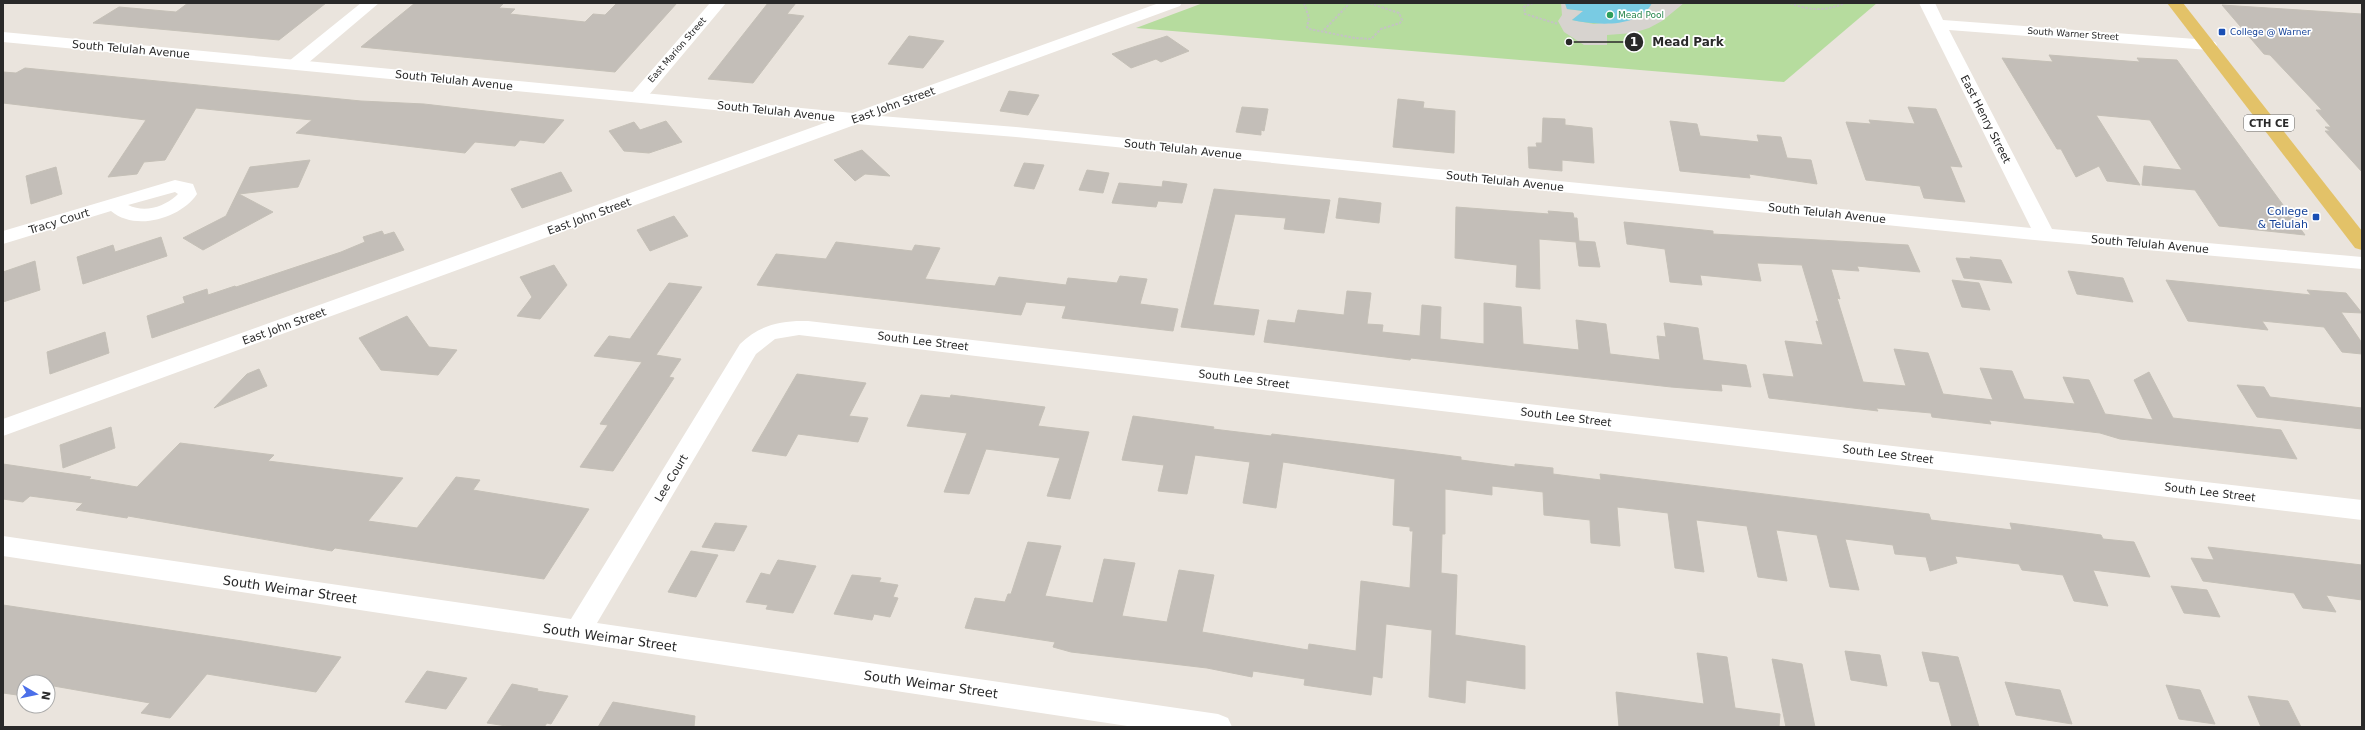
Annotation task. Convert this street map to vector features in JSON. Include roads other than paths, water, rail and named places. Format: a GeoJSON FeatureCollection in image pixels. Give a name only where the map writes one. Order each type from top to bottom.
{"type":"FeatureCollection","features":[{"type":"Feature","properties":{"kind":"main road","name":"CTH CE"},"geometry":{"type":"LineString","coordinates":[[2175,3],[2362,244]]}},
{"type":"Feature","properties":{"kind":"street"},"geometry":{"type":"LineString","coordinates":[[295,65],[371,3]]}},
{"type":"Feature","properties":{"kind":"street","name":"East Marion Street"},"geometry":{"type":"LineString","coordinates":[[637,98],[718,3]]}},
{"type":"Feature","properties":{"kind":"street","name":"East John Street"},"geometry":{"type":"LineString","coordinates":[[3,428],[1174,3]]}},
{"type":"Feature","properties":{"kind":"street","name":"East Henry Street"},"geometry":{"type":"LineString","coordinates":[[1927,3],[2045,234]]}},
{"type":"Feature","properties":{"kind":"street","name":"South Warner Street"},"geometry":{"type":"LineString","coordinates":[[1938,24],[2209,45]]}},
{"type":"Feature","properties":{"kind":"street","name":"South Telulah Avenue"},"geometry":{"type":"LineString","coordinates":[[3,37],[856,119],[1040,134],[2045,234],[2362,262]]}},
{"type":"Feature","properties":{"kind":"street","name":"Tracy Court"},"geometry":{"type":"LineString","coordinates":[[3,238],[115,204]]}},
{"type":"Feature","properties":{"kind":"street","name":"South Lee Street"},"geometry":{"type":"LineString","coordinates":[[771,332],[785,328],[808,328],[2362,510]]}},
{"type":"Feature","properties":{"kind":"street","name":"Lee Court"},"geometry":{"type":"LineString","coordinates":[[578,632],[748,349],[761,337],[771,332]]}},
{"type":"Feature","properties":{"kind":"street","name":"South Weimar Street"},"geometry":{"type":"LineString","coordinates":[[3,546],[578,632],[1107,719],[1218,727]]}},
{"type":"Feature","properties":{"kind":"water","name":"Mead Pool"},"geometry":{"type":"Polygon","coordinates":[[[1565,3],[1652,3],[1646,11],[1637,17],[1627,21],[1604,24],[1572,20],[1583,11],[1567,9],[1565,3]]]}},
{"type":"Feature","properties":{"kind":"place","name":"Mead Pool"},"geometry":{"type":"Point","coordinates":[1610,15]}},
{"type":"Feature","properties":{"kind":"place","name":"College @ Warner"},"geometry":{"type":"Point","coordinates":[2222,32]}},
{"type":"Feature","properties":{"kind":"place","name":"Mead Park"},"geometry":{"type":"Point","coordinates":[1569,42]}},
{"type":"Feature","properties":{"kind":"place","name":"College & Telulah"},"geometry":{"type":"Point","coordinates":[2316,217]}}]}
